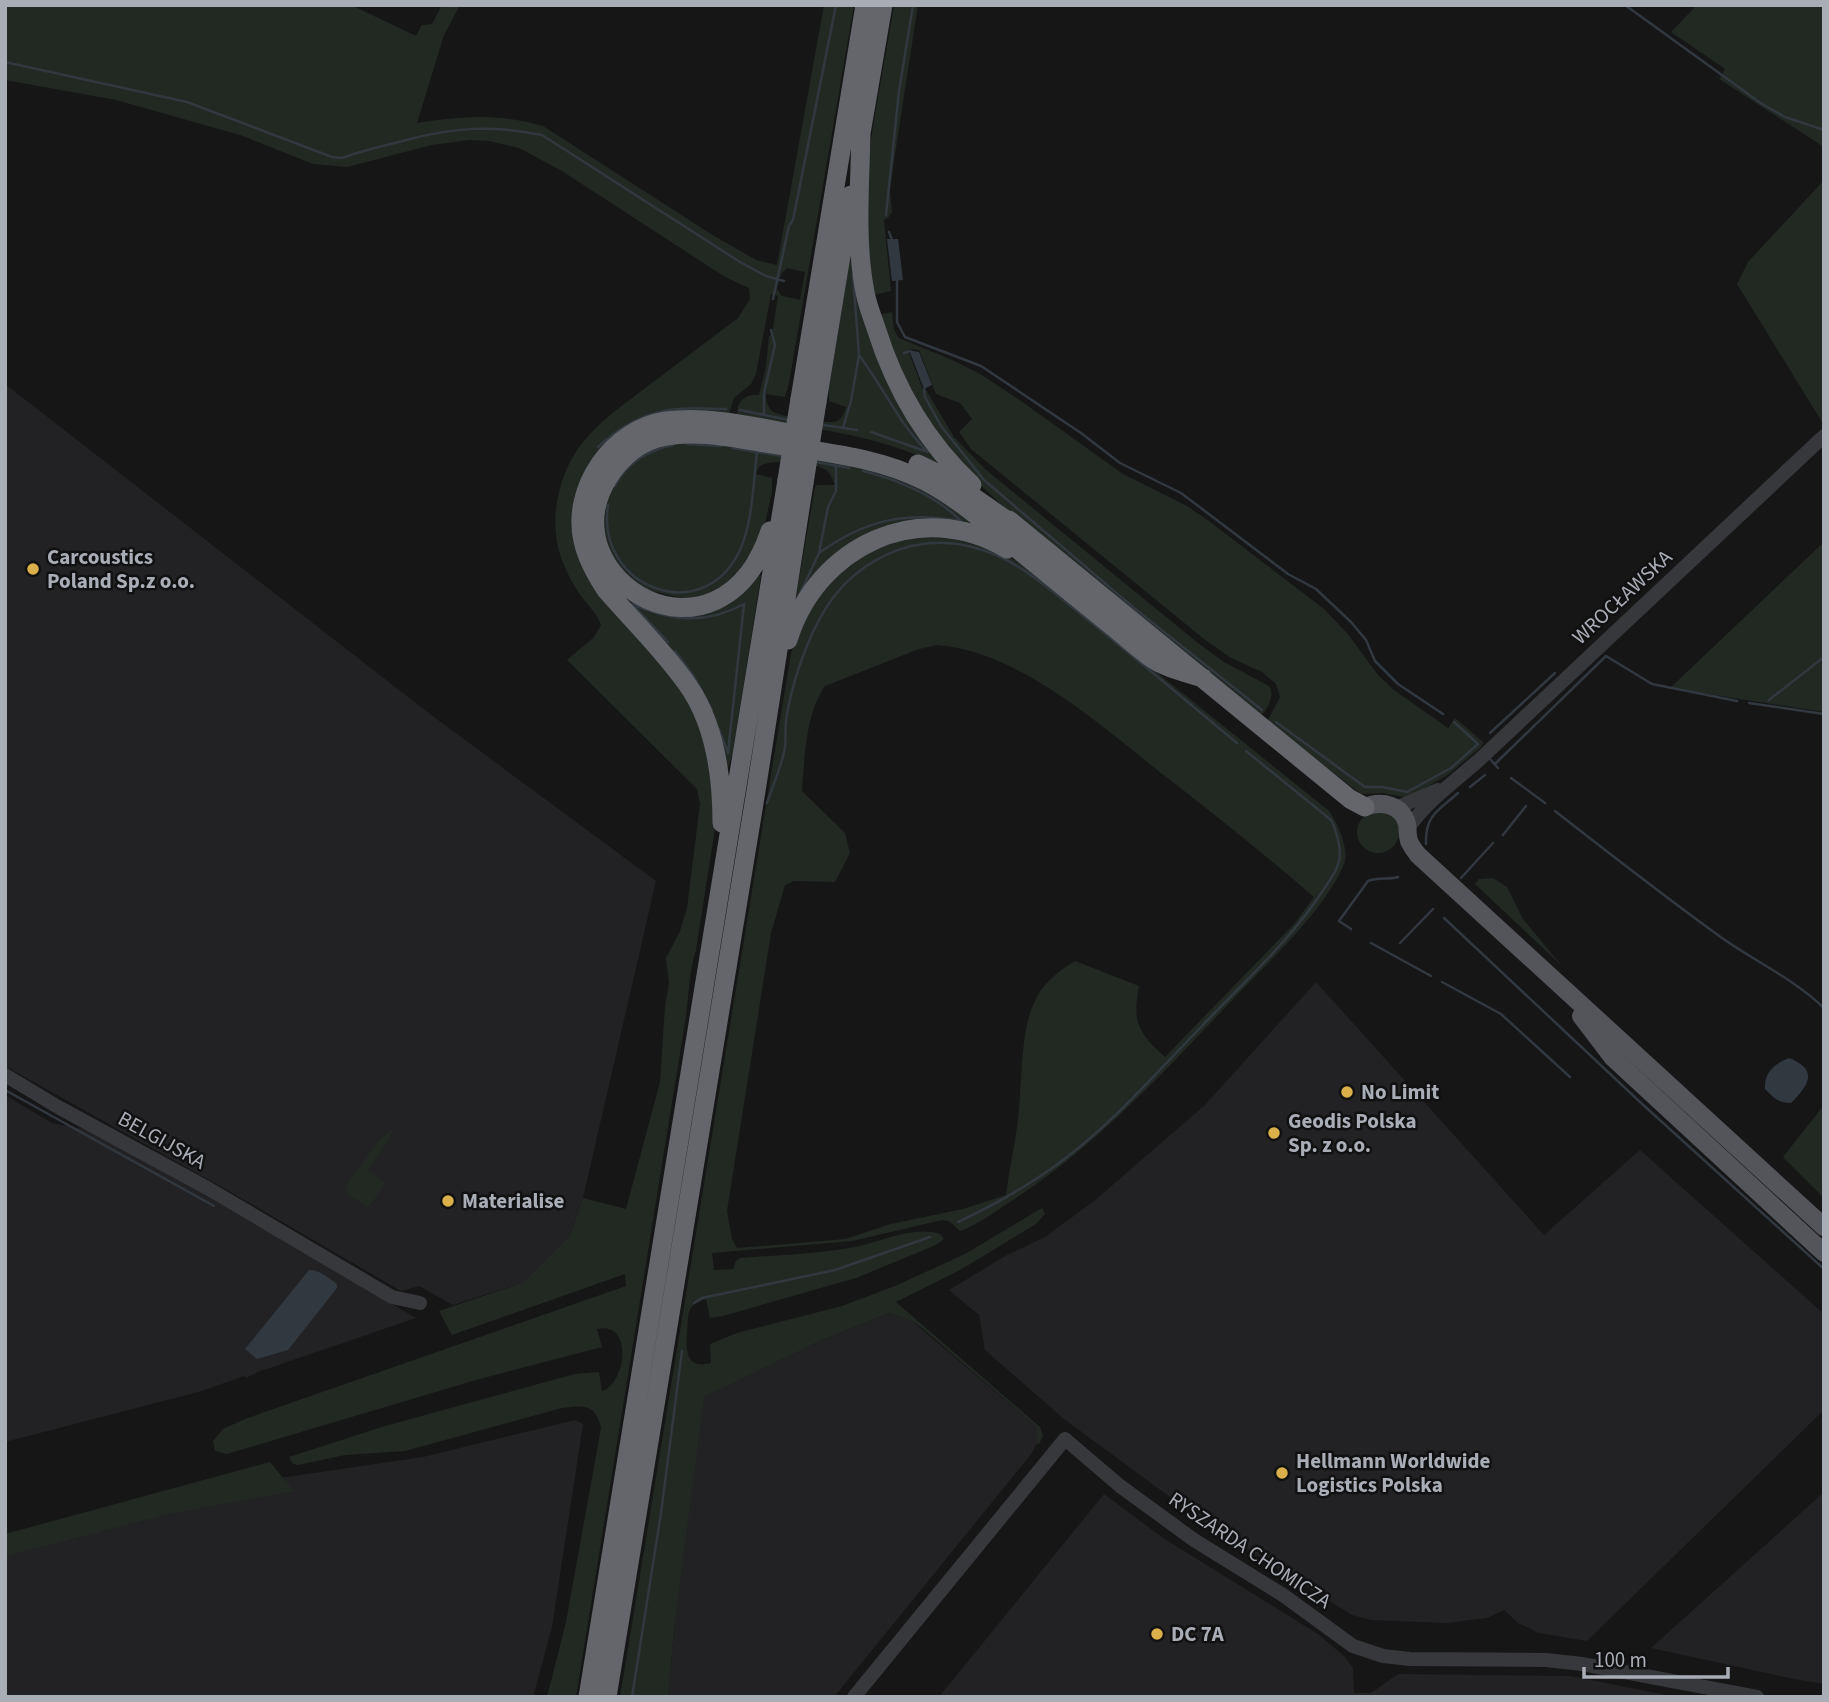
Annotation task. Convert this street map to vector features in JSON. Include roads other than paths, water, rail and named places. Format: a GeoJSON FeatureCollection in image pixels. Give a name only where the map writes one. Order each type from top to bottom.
{"type":"FeatureCollection","features":[{"type":"Feature","properties":{"kind":"highway"},"geometry":{"type":"LineString","coordinates":[[588,1697],[722,876],[795,482],[865,5]]}},
{"type":"Feature","properties":{"kind":"highway"},"geometry":{"type":"LineString","coordinates":[[808,400],[883,5]]}},
{"type":"Feature","properties":{"kind":"highway"},"geometry":{"type":"LineString","coordinates":[[861,132],[860,223],[865,293],[890,368],[918,423],[962,476],[1018,528],[1350,799],[1365,807]]}},
{"type":"Feature","properties":{"kind":"highway"},"geometry":{"type":"LineString","coordinates":[[722,876],[720,785],[713,742],[705,720],[688,685],[606,590],[591,564],[583,540],[582,515],[586,494],[594,472],[607,454],[639,430],[654,424],[681,420],[732,424],[862,446],[904,457],[943,476],[1018,528]]}},
{"type":"Feature","properties":{"kind":"highway"},"geometry":{"type":"LineString","coordinates":[[795,482],[760,558],[733,591],[711,603],[673,606],[643,598],[616,577],[600,550],[595,525],[604,484],[616,466],[631,452],[652,439],[684,434],[704,435],[867,460],[904,472],[964,505],[1156,661],[1203,678]]}},
{"type":"Feature","properties":{"kind":"highway"},"geometry":{"type":"LineString","coordinates":[[607,1697],[756,791],[795,482]]}},
{"type":"Feature","properties":{"kind":"highway"},"geometry":{"type":"LineString","coordinates":[[756,791],[766,757],[784,652],[790,632],[808,595],[827,572],[850,553],[876,539],[902,531],[959,531],[1002,546],[1052,578]]}},
{"type":"Feature","properties":{"kind":"main road"},"geometry":{"type":"LineString","coordinates":[[1365,807],[1381,803],[1396,808],[1404,817],[1408,828],[1407,837],[1418,855],[1824,1227]]}},
{"type":"Feature","properties":{"kind":"main road"},"geometry":{"type":"LineString","coordinates":[[1554,980],[1613,1058],[1824,1253]]}},
{"type":"Feature","properties":{"kind":"street","name":"WROCŁAWSKA"},"geometry":{"type":"LineString","coordinates":[[1446,786],[1479,760],[1824,436]]}},
{"type":"Feature","properties":{"kind":"street"},"geometry":{"type":"LineString","coordinates":[[1396,808],[1446,786]]}},
{"type":"Feature","properties":{"kind":"street"},"geometry":{"type":"LineString","coordinates":[[1408,828],[1446,786]]}},
{"type":"Feature","properties":{"kind":"street","name":"BELGIJSKA"},"geometry":{"type":"LineString","coordinates":[[5,1074],[58,1107],[299,1241],[392,1297],[420,1303]]}},
{"type":"Feature","properties":{"kind":"street","name":"RYSZARDA CHOMICZA"},"geometry":{"type":"LineString","coordinates":[[854,1697],[1065,1439],[1121,1486],[1194,1540],[1283,1595],[1353,1646],[1383,1656],[1410,1659],[1570,1662],[1757,1697]]}},
{"type":"Feature","properties":{"kind":"waterway"},"geometry":{"type":"LineString","coordinates":[[773,299],[789,226],[793,220],[836,5]]}},
{"type":"Feature","properties":{"kind":"waterway"},"geometry":{"type":"LineString","coordinates":[[886,215],[899,91],[913,5]]}},
{"type":"Feature","properties":{"kind":"waterway"},"geometry":{"type":"LineString","coordinates":[[1625,5],[1762,104],[1785,117],[1824,130]]}},
{"type":"Feature","properties":{"kind":"waterway"},"geometry":{"type":"LineString","coordinates":[[5,62],[187,102],[332,157],[342,158],[457,130],[490,129],[542,135],[740,262],[766,276],[784,281]]}},
{"type":"Feature","properties":{"kind":"waterway"},"geometry":{"type":"LineString","coordinates":[[889,232],[892,240]]}},
{"type":"Feature","properties":{"kind":"waterway"},"geometry":{"type":"LineString","coordinates":[[853,275],[859,355]]}},
{"type":"Feature","properties":{"kind":"waterway"},"geometry":{"type":"LineString","coordinates":[[897,277],[897,322],[905,337],[981,366],[1081,433],[1120,463],[1181,493],[1288,574],[1316,589],[1351,622],[1366,640],[1375,661],[1398,684],[1443,714]]}},
{"type":"Feature","properties":{"kind":"waterway"},"geometry":{"type":"LineString","coordinates":[[764,415],[764,393],[775,345],[771,330]]}},
{"type":"Feature","properties":{"kind":"waterway"},"geometry":{"type":"LineString","coordinates":[[904,353],[910,351]]}},
{"type":"Feature","properties":{"kind":"waterway"},"geometry":{"type":"LineString","coordinates":[[843,428],[859,355],[900,417],[928,452]]}},
{"type":"Feature","properties":{"kind":"waterway"},"geometry":{"type":"LineString","coordinates":[[924,389],[925,397],[941,426],[984,480],[1134,608],[1262,710]]}},
{"type":"Feature","properties":{"kind":"waterway"},"geometry":{"type":"LineString","coordinates":[[598,447],[613,434],[642,417],[672,410],[726,409]]}},
{"type":"Feature","properties":{"kind":"waterway"},"geometry":{"type":"LineString","coordinates":[[740,410],[789,420]]}},
{"type":"Feature","properties":{"kind":"waterway"},"geometry":{"type":"LineString","coordinates":[[823,425],[857,430]]}},
{"type":"Feature","properties":{"kind":"waterway"},"geometry":{"type":"LineString","coordinates":[[871,432],[925,451]]}},
{"type":"Feature","properties":{"kind":"waterway"},"geometry":{"type":"LineString","coordinates":[[687,444],[722,446]]}},
{"type":"Feature","properties":{"kind":"waterway"},"geometry":{"type":"LineString","coordinates":[[615,486],[625,471],[639,459],[655,450],[673,445]]}},
{"type":"Feature","properties":{"kind":"waterway"},"geometry":{"type":"LineString","coordinates":[[608,505],[608,533],[618,557],[634,576],[654,588],[677,592],[701,589],[722,575],[739,552],[747,529],[757,452],[733,448]]}},
{"type":"Feature","properties":{"kind":"waterway"},"geometry":{"type":"LineString","coordinates":[[757,452],[782,456]]}},
{"type":"Feature","properties":{"kind":"waterway"},"geometry":{"type":"LineString","coordinates":[[816,462],[849,468]]}},
{"type":"Feature","properties":{"kind":"waterway"},"geometry":{"type":"LineString","coordinates":[[798,598],[819,553],[828,507],[836,491],[836,466]]}},
{"type":"Feature","properties":{"kind":"waterway"},"geometry":{"type":"LineString","coordinates":[[863,471],[915,490],[940,503],[961,521]]}},
{"type":"Feature","properties":{"kind":"waterway"},"geometry":{"type":"LineString","coordinates":[[819,553],[853,533],[886,521],[922,517],[961,521]]}},
{"type":"Feature","properties":{"kind":"waterway"},"geometry":{"type":"LineString","coordinates":[[767,803],[784,754],[786,721],[798,669],[813,631],[832,599],[866,566],[908,547],[931,543],[979,549],[1019,567],[1097,627],[1237,743]]}},
{"type":"Feature","properties":{"kind":"waterway"},"geometry":{"type":"LineString","coordinates":[[668,642],[632,604],[661,614],[688,618],[716,615],[744,604],[728,753],[719,729]]}},
{"type":"Feature","properties":{"kind":"waterway"},"geometry":{"type":"LineString","coordinates":[[675,651],[693,675],[712,710]]}},
{"type":"Feature","properties":{"kind":"waterway"},"geometry":{"type":"LineString","coordinates":[[1495,764],[1606,656],[1652,684],[1737,701]]}},
{"type":"Feature","properties":{"kind":"waterway"},"geometry":{"type":"LineString","coordinates":[[1769,700],[1824,657]]}},
{"type":"Feature","properties":{"kind":"waterway"},"geometry":{"type":"LineString","coordinates":[[1490,733],[1555,673]]}},
{"type":"Feature","properties":{"kind":"waterway"},"geometry":{"type":"LineString","coordinates":[[1749,703],[1824,714]]}},
{"type":"Feature","properties":{"kind":"waterway"},"geometry":{"type":"LineString","coordinates":[[1276,722],[1365,787],[1407,792],[1451,768],[1478,744],[1454,722]]}},
{"type":"Feature","properties":{"kind":"waterway"},"geometry":{"type":"LineString","coordinates":[[958,1222],[1038,1178],[1100,1130],[1282,943],[1311,908],[1333,875],[1340,851],[1331,820],[1246,751]]}},
{"type":"Feature","properties":{"kind":"waterway"},"geometry":{"type":"LineString","coordinates":[[1491,760],[1498,768]]}},
{"type":"Feature","properties":{"kind":"waterway"},"geometry":{"type":"LineString","coordinates":[[1470,787],[1485,775]]}},
{"type":"Feature","properties":{"kind":"waterway"},"geometry":{"type":"LineString","coordinates":[[1511,778],[1545,803]]}},
{"type":"Feature","properties":{"kind":"waterway"},"geometry":{"type":"LineString","coordinates":[[1426,844],[1430,820],[1458,793]]}},
{"type":"Feature","properties":{"kind":"waterway"},"geometry":{"type":"LineString","coordinates":[[1503,835],[1526,806]]}},
{"type":"Feature","properties":{"kind":"waterway"},"geometry":{"type":"LineString","coordinates":[[1555,811],[1701,923],[1800,988],[1824,1008]]}},
{"type":"Feature","properties":{"kind":"waterway"},"geometry":{"type":"LineString","coordinates":[[1461,878],[1493,843]]}},
{"type":"Feature","properties":{"kind":"waterway"},"geometry":{"type":"LineString","coordinates":[[1351,929],[1339,921],[1368,881],[1398,877]]}},
{"type":"Feature","properties":{"kind":"waterway"},"geometry":{"type":"LineString","coordinates":[[1400,943],[1433,909]]}},
{"type":"Feature","properties":{"kind":"waterway"},"geometry":{"type":"LineString","coordinates":[[1444,918],[1640,1102],[1824,1269]]}},
{"type":"Feature","properties":{"kind":"waterway"},"geometry":{"type":"LineString","coordinates":[[1371,943],[1431,976]]}},
{"type":"Feature","properties":{"kind":"waterway"},"geometry":{"type":"LineString","coordinates":[[1442,982],[1501,1014],[1570,1077]]}},
{"type":"Feature","properties":{"kind":"waterway"},"geometry":{"type":"LineString","coordinates":[[5,1090],[214,1206]]}},
{"type":"Feature","properties":{"kind":"waterway"},"geometry":{"type":"LineString","coordinates":[[694,1303],[702,1298],[835,1270],[930,1237]]}},
{"type":"Feature","properties":{"kind":"waterway"},"geometry":{"type":"LineString","coordinates":[[632,1697],[661,1513],[682,1351]]}},
{"type":"Feature","properties":{"kind":"place","name":"Carcoustics Poland Sp.z o.o."},"geometry":{"type":"Point","coordinates":[33,569]}},
{"type":"Feature","properties":{"kind":"place","name":"No Limit"},"geometry":{"type":"Point","coordinates":[1347,1092]}},
{"type":"Feature","properties":{"kind":"place","name":"Geodis Polska Sp. z o.o."},"geometry":{"type":"Point","coordinates":[1274,1133]}},
{"type":"Feature","properties":{"kind":"place","name":"Materialise"},"geometry":{"type":"Point","coordinates":[448,1201]}},
{"type":"Feature","properties":{"kind":"place","name":"Hellmann Worldwide Logistics Polska"},"geometry":{"type":"Point","coordinates":[1282,1473]}},
{"type":"Feature","properties":{"kind":"place","name":"DC 7A"},"geometry":{"type":"Point","coordinates":[1157,1634]}}]}
